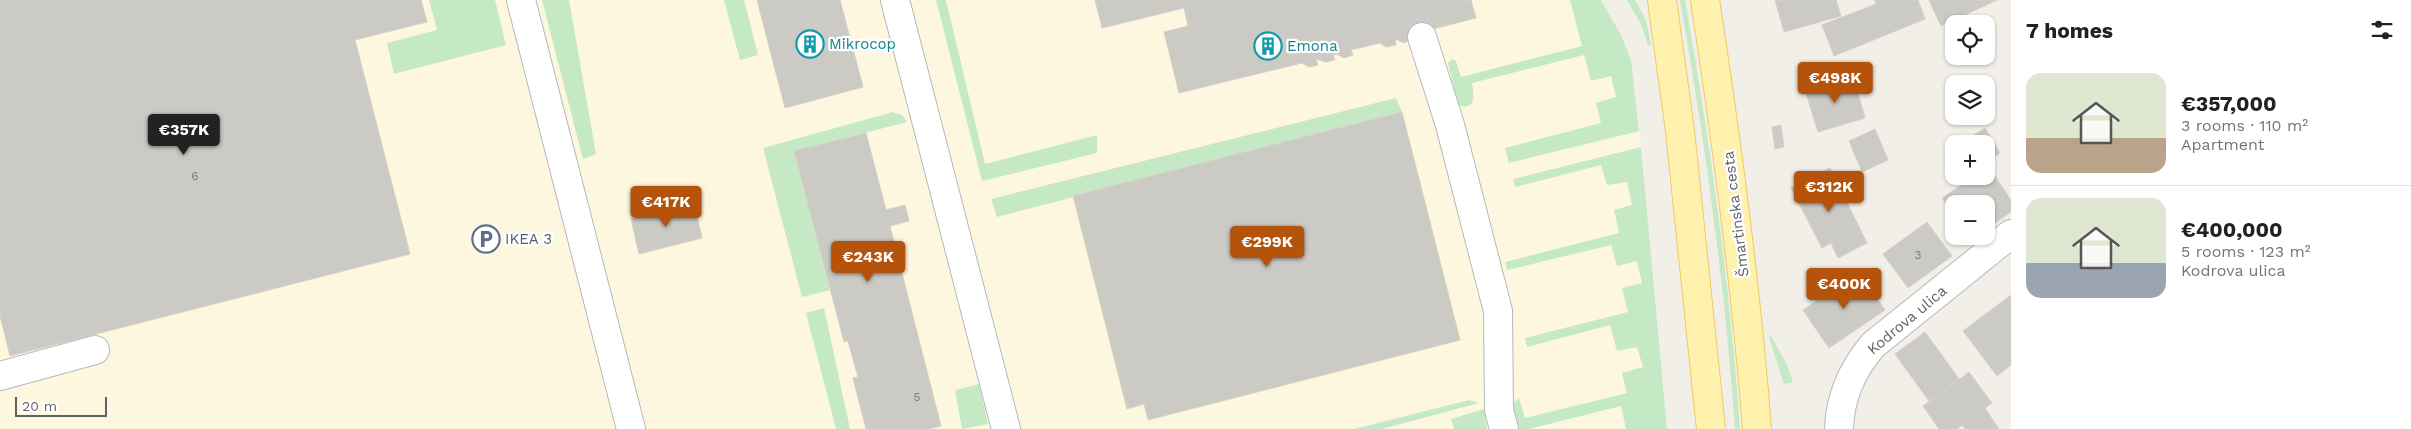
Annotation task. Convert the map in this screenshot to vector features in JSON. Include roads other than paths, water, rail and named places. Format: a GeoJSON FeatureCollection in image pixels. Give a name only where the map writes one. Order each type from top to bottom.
{"type":"FeatureCollection","features":[{"type":"Feature","properties":{"kind":"main road"},"geometry":{"type":"LineString","coordinates":[[1662,0],[1680,131],[1711,429]]}},
{"type":"Feature","properties":{"kind":"main road","name":"Šmartinska cesta"},"geometry":{"type":"LineString","coordinates":[[1705,0],[1730,161],[1748,323],[1757,429]]}},
{"type":"Feature","properties":{"kind":"street"},"geometry":{"type":"LineString","coordinates":[[522,0],[631,429]]}},
{"type":"Feature","properties":{"kind":"street"},"geometry":{"type":"LineString","coordinates":[[896,0],[1006,429]]}},
{"type":"Feature","properties":{"kind":"street"},"geometry":{"type":"LineString","coordinates":[[1422,37],[1450,126],[1498,311],[1500,410],[1504,429]]}},
{"type":"Feature","properties":{"kind":"street","name":"Kodrova ulica"},"geometry":{"type":"LineString","coordinates":[[1839,429],[1848,384],[1858,364],[1873,345],[2011,234]]}},
{"type":"Feature","properties":{"kind":"street"},"geometry":{"type":"LineString","coordinates":[[0,376],[95,350]]}},
{"type":"Feature","properties":{"kind":"tunnel"},"geometry":{"type":"LineString","coordinates":[[1411,0],[1422,37]]}},
{"type":"Feature","properties":{"kind":"place","name":"Mikrocop"},"geometry":{"type":"Point","coordinates":[810,44]}},
{"type":"Feature","properties":{"kind":"place","name":"Emona"},"geometry":{"type":"Point","coordinates":[1268,46]}},
{"type":"Feature","properties":{"kind":"place","name":"IKEA 3"},"geometry":{"type":"Point","coordinates":[486,239]}}]}
